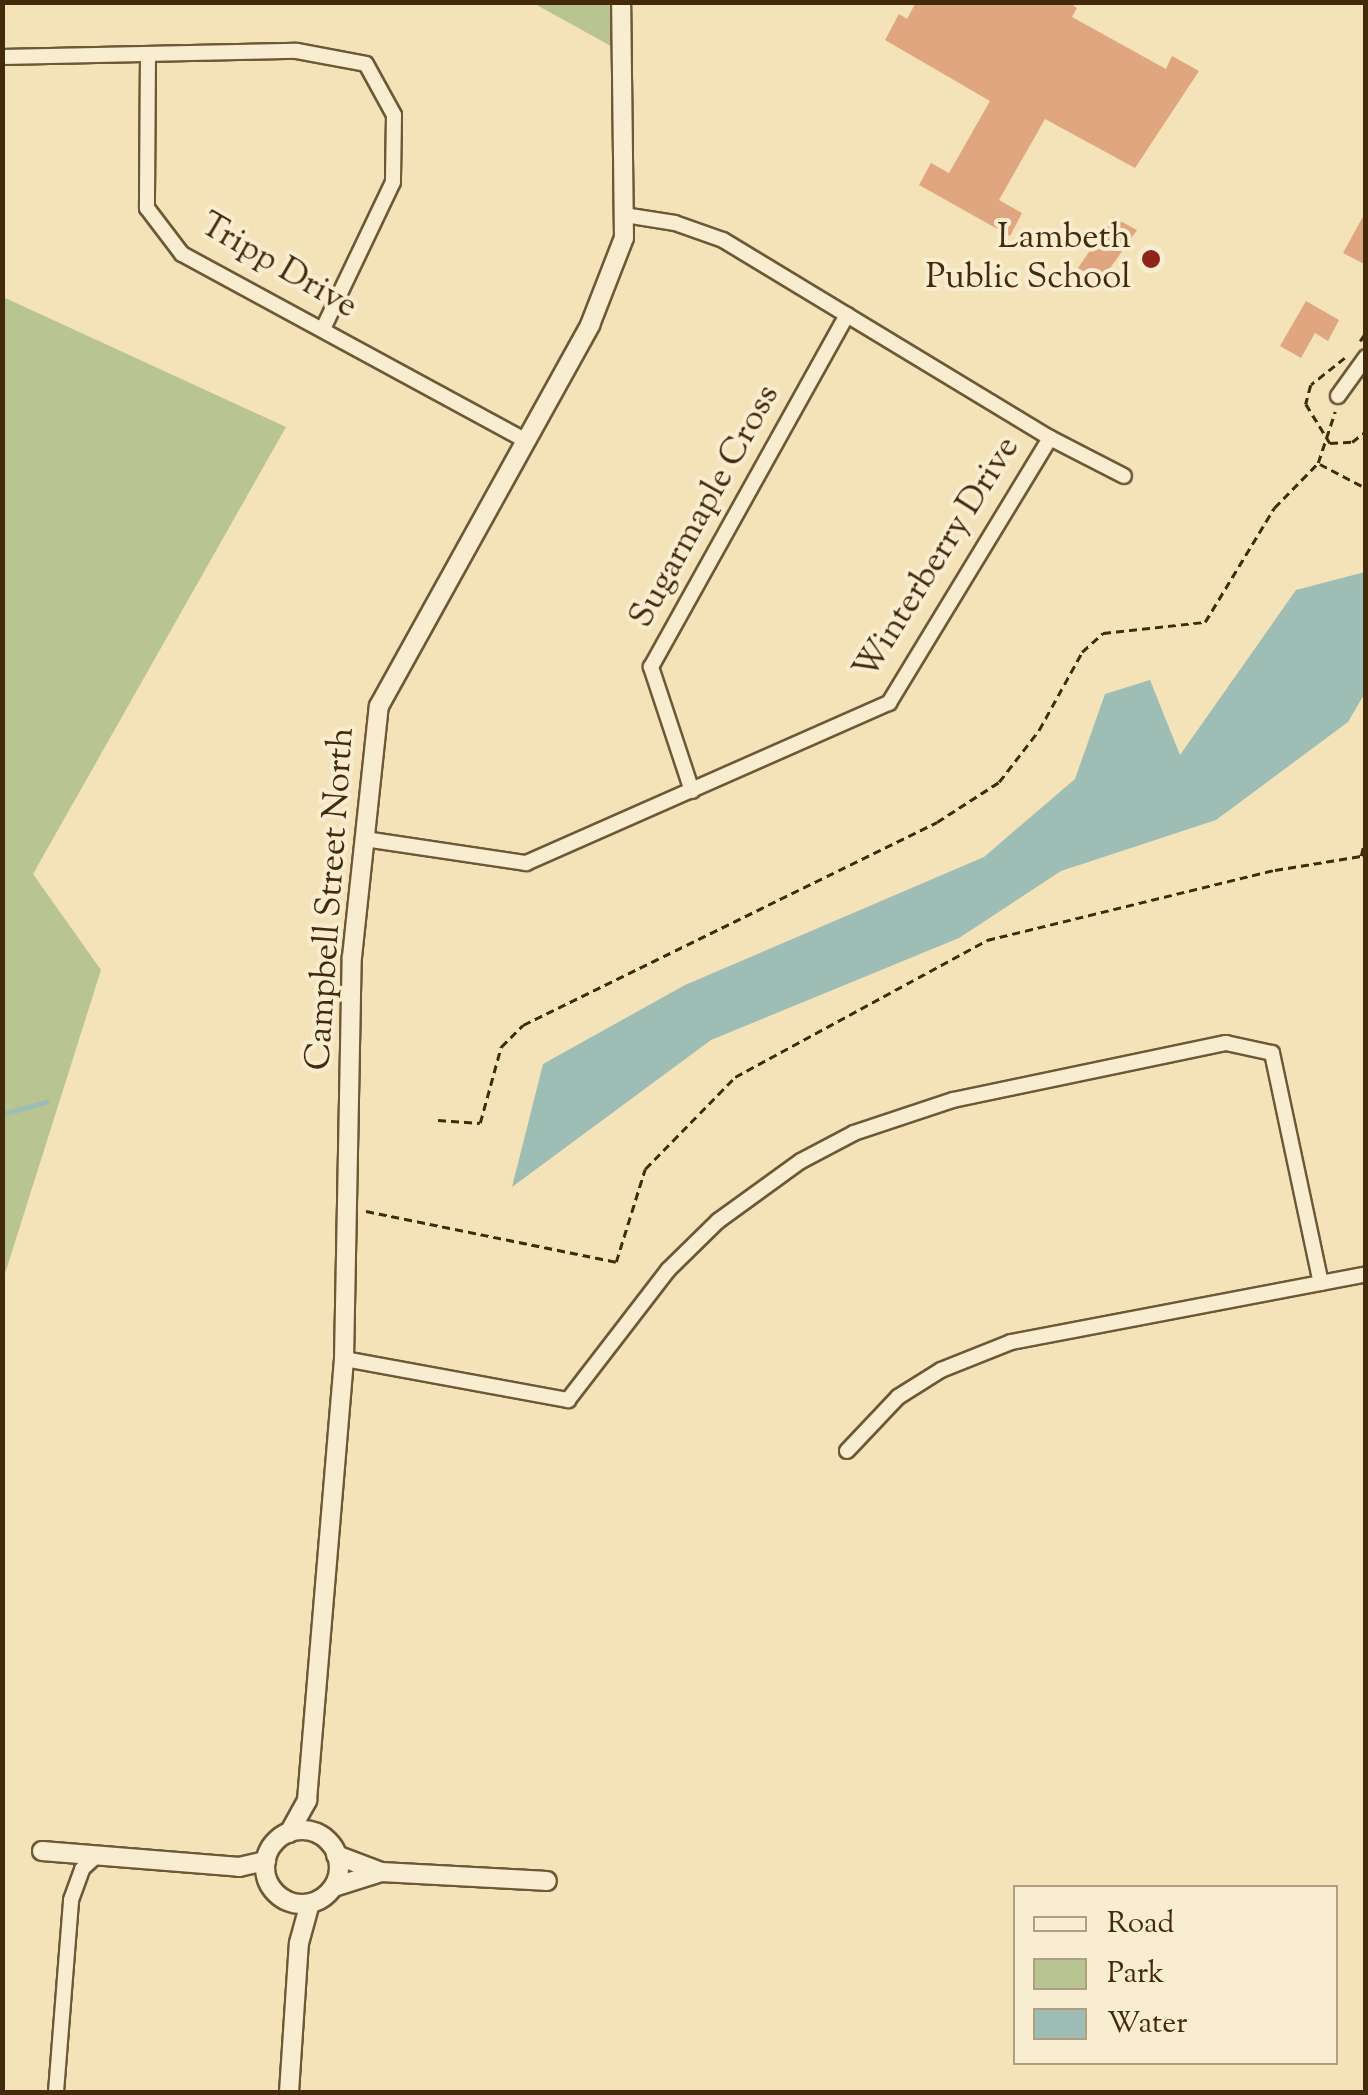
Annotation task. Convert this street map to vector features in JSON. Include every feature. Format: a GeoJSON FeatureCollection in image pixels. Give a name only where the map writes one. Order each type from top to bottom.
{"type":"FeatureCollection","features":[{"type":"Feature","properties":{"kind":"street","name":"Campbell Street North"},"geometry":{"type":"LineString","coordinates":[[289,1833],[306,1800],[344,1359],[352,957],[379,706],[590,325],[624,238],[621,2]]}},
{"type":"Feature","properties":{"kind":"street"},"geometry":{"type":"LineString","coordinates":[[2,58],[297,51],[366,64],[394,115],[393,182],[323,329]]}},
{"type":"Feature","properties":{"kind":"street","name":"Tripp Drive"},"geometry":{"type":"LineString","coordinates":[[148,54],[146,208],[182,254],[524,440]]}},
{"type":"Feature","properties":{"kind":"street","name":"Winterberry Drive"},"geometry":{"type":"LineString","coordinates":[[365,840],[526,863],[890,703],[1050,438],[723,240],[675,223],[624,215]]}},
{"type":"Feature","properties":{"kind":"street","name":"Sugarmaple Cross"},"geometry":{"type":"LineString","coordinates":[[692,791],[651,667],[847,314]]}},
{"type":"Feature","properties":{"kind":"street"},"geometry":{"type":"LineString","coordinates":[[1338,396],[1360,354]]}},
{"type":"Feature","properties":{"kind":"street"},"geometry":{"type":"LineString","coordinates":[[1050,438],[1124,476]]}},
{"type":"Feature","properties":{"kind":"street"},"geometry":{"type":"LineString","coordinates":[[344,1359],[568,1400],[668,1270],[718,1221],[801,1161],[854,1133],[953,1100],[1226,1043],[1272,1053],[1321,1283]]}},
{"type":"Feature","properties":{"kind":"street"},"geometry":{"type":"LineString","coordinates":[[846,1451],[898,1397],[941,1370],[1011,1342],[1366,1274]]}},
{"type":"Feature","properties":{"kind":"street","name":"Campbell Street North"},"geometry":{"type":"LineString","coordinates":[[306,1800],[320,1836]]}},
{"type":"Feature","properties":{"kind":"street"},"geometry":{"type":"LineString","coordinates":[[268,1884],[266,1861],[272,1844],[289,1833],[320,1836],[336,1855],[381,1872],[546,1882]]}},
{"type":"Feature","properties":{"kind":"street"},"geometry":{"type":"LineString","coordinates":[[49,1852],[239,1867],[266,1861]]}},
{"type":"Feature","properties":{"kind":"street"},"geometry":{"type":"LineString","coordinates":[[49,1852],[76,1887]]}},
{"type":"Feature","properties":{"kind":"street"},"geometry":{"type":"LineString","coordinates":[[334,1886],[336,1855]]}},
{"type":"Feature","properties":{"kind":"street"},"geometry":{"type":"LineString","coordinates":[[56,2092],[76,1887],[96,1856]]}},
{"type":"Feature","properties":{"kind":"street"},"geometry":{"type":"LineString","coordinates":[[239,1867],[268,1884],[285,1901],[299,1943]]}},
{"type":"Feature","properties":{"kind":"street"},"geometry":{"type":"LineString","coordinates":[[289,2092],[299,1943],[310,1903],[334,1886],[381,1872]]}},
{"type":"Feature","properties":{"kind":"street"},"geometry":{"type":"LineString","coordinates":[[285,1901],[310,1903]]}},
{"type":"Feature","properties":{"kind":"path"},"geometry":{"type":"LineString","coordinates":[[1360,354],[1366,332]]}},
{"type":"Feature","properties":{"kind":"path"},"geometry":{"type":"LineString","coordinates":[[438,1120],[480,1123],[500,1048],[523,1025],[937,822],[1000,782],[1039,730],[1082,652],[1104,633],[1205,622],[1274,508],[1318,463],[1330,443],[1338,396]]}},
{"type":"Feature","properties":{"kind":"path"},"geometry":{"type":"LineString","coordinates":[[1318,463],[1366,488]]}},
{"type":"Feature","properties":{"kind":"path"},"geometry":{"type":"LineString","coordinates":[[347,1210],[398,1214],[616,1262],[646,1168],[736,1077],[987,940],[1275,870],[1362,856],[1366,834]]}},
{"type":"Feature","properties":{"kind":"green space"},"geometry":{"type":"Polygon","coordinates":[[[533,3],[629,3],[629,56],[533,3]]]}},
{"type":"Feature","properties":{"kind":"green space"},"geometry":{"type":"Polygon","coordinates":[[[3,297],[286,427],[33,874],[101,970],[3,1280],[3,297]]]}},
{"type":"Feature","properties":{"kind":"water"},"geometry":{"type":"Polygon","coordinates":[[[1365,572],[1365,693],[1348,722],[1216,820],[1061,871],[959,938],[711,1040],[512,1187],[543,1064],[685,985],[984,857],[1075,779],[1105,694],[1150,680],[1180,755],[1296,590],[1365,572]]]}},
{"type":"Feature","properties":{"kind":"building"},"geometry":{"type":"Polygon","coordinates":[[[916,2],[1068,2],[1077,8],[1072,17],[1166,69],[1172,56],[1199,71],[1135,168],[1045,119],[999,200],[1022,213],[1010,236],[919,185],[931,163],[949,173],[990,101],[885,40],[899,14],[907,19],[916,2]]]}},
{"type":"Feature","properties":{"kind":"building"},"geometry":{"type":"Polygon","coordinates":[[[1366,211],[1366,265],[1343,253],[1366,211]]]}},
{"type":"Feature","properties":{"kind":"building"},"geometry":{"type":"Polygon","coordinates":[[[1113,217],[1137,230],[1101,281],[1078,268],[1113,217]]]}},
{"type":"Feature","properties":{"kind":"building"},"geometry":{"type":"Polygon","coordinates":[[[1306,301],[1339,320],[1328,341],[1315,333],[1301,358],[1280,346],[1306,301]]]}},
{"type":"Feature","properties":{"kind":"waterway"},"geometry":{"type":"LineString","coordinates":[[2,1114],[46,1102]]}},
{"type":"Feature","properties":{"kind":"place","name":"Lambeth Public School"},"geometry":{"type":"Point","coordinates":[1151,259]}}]}
